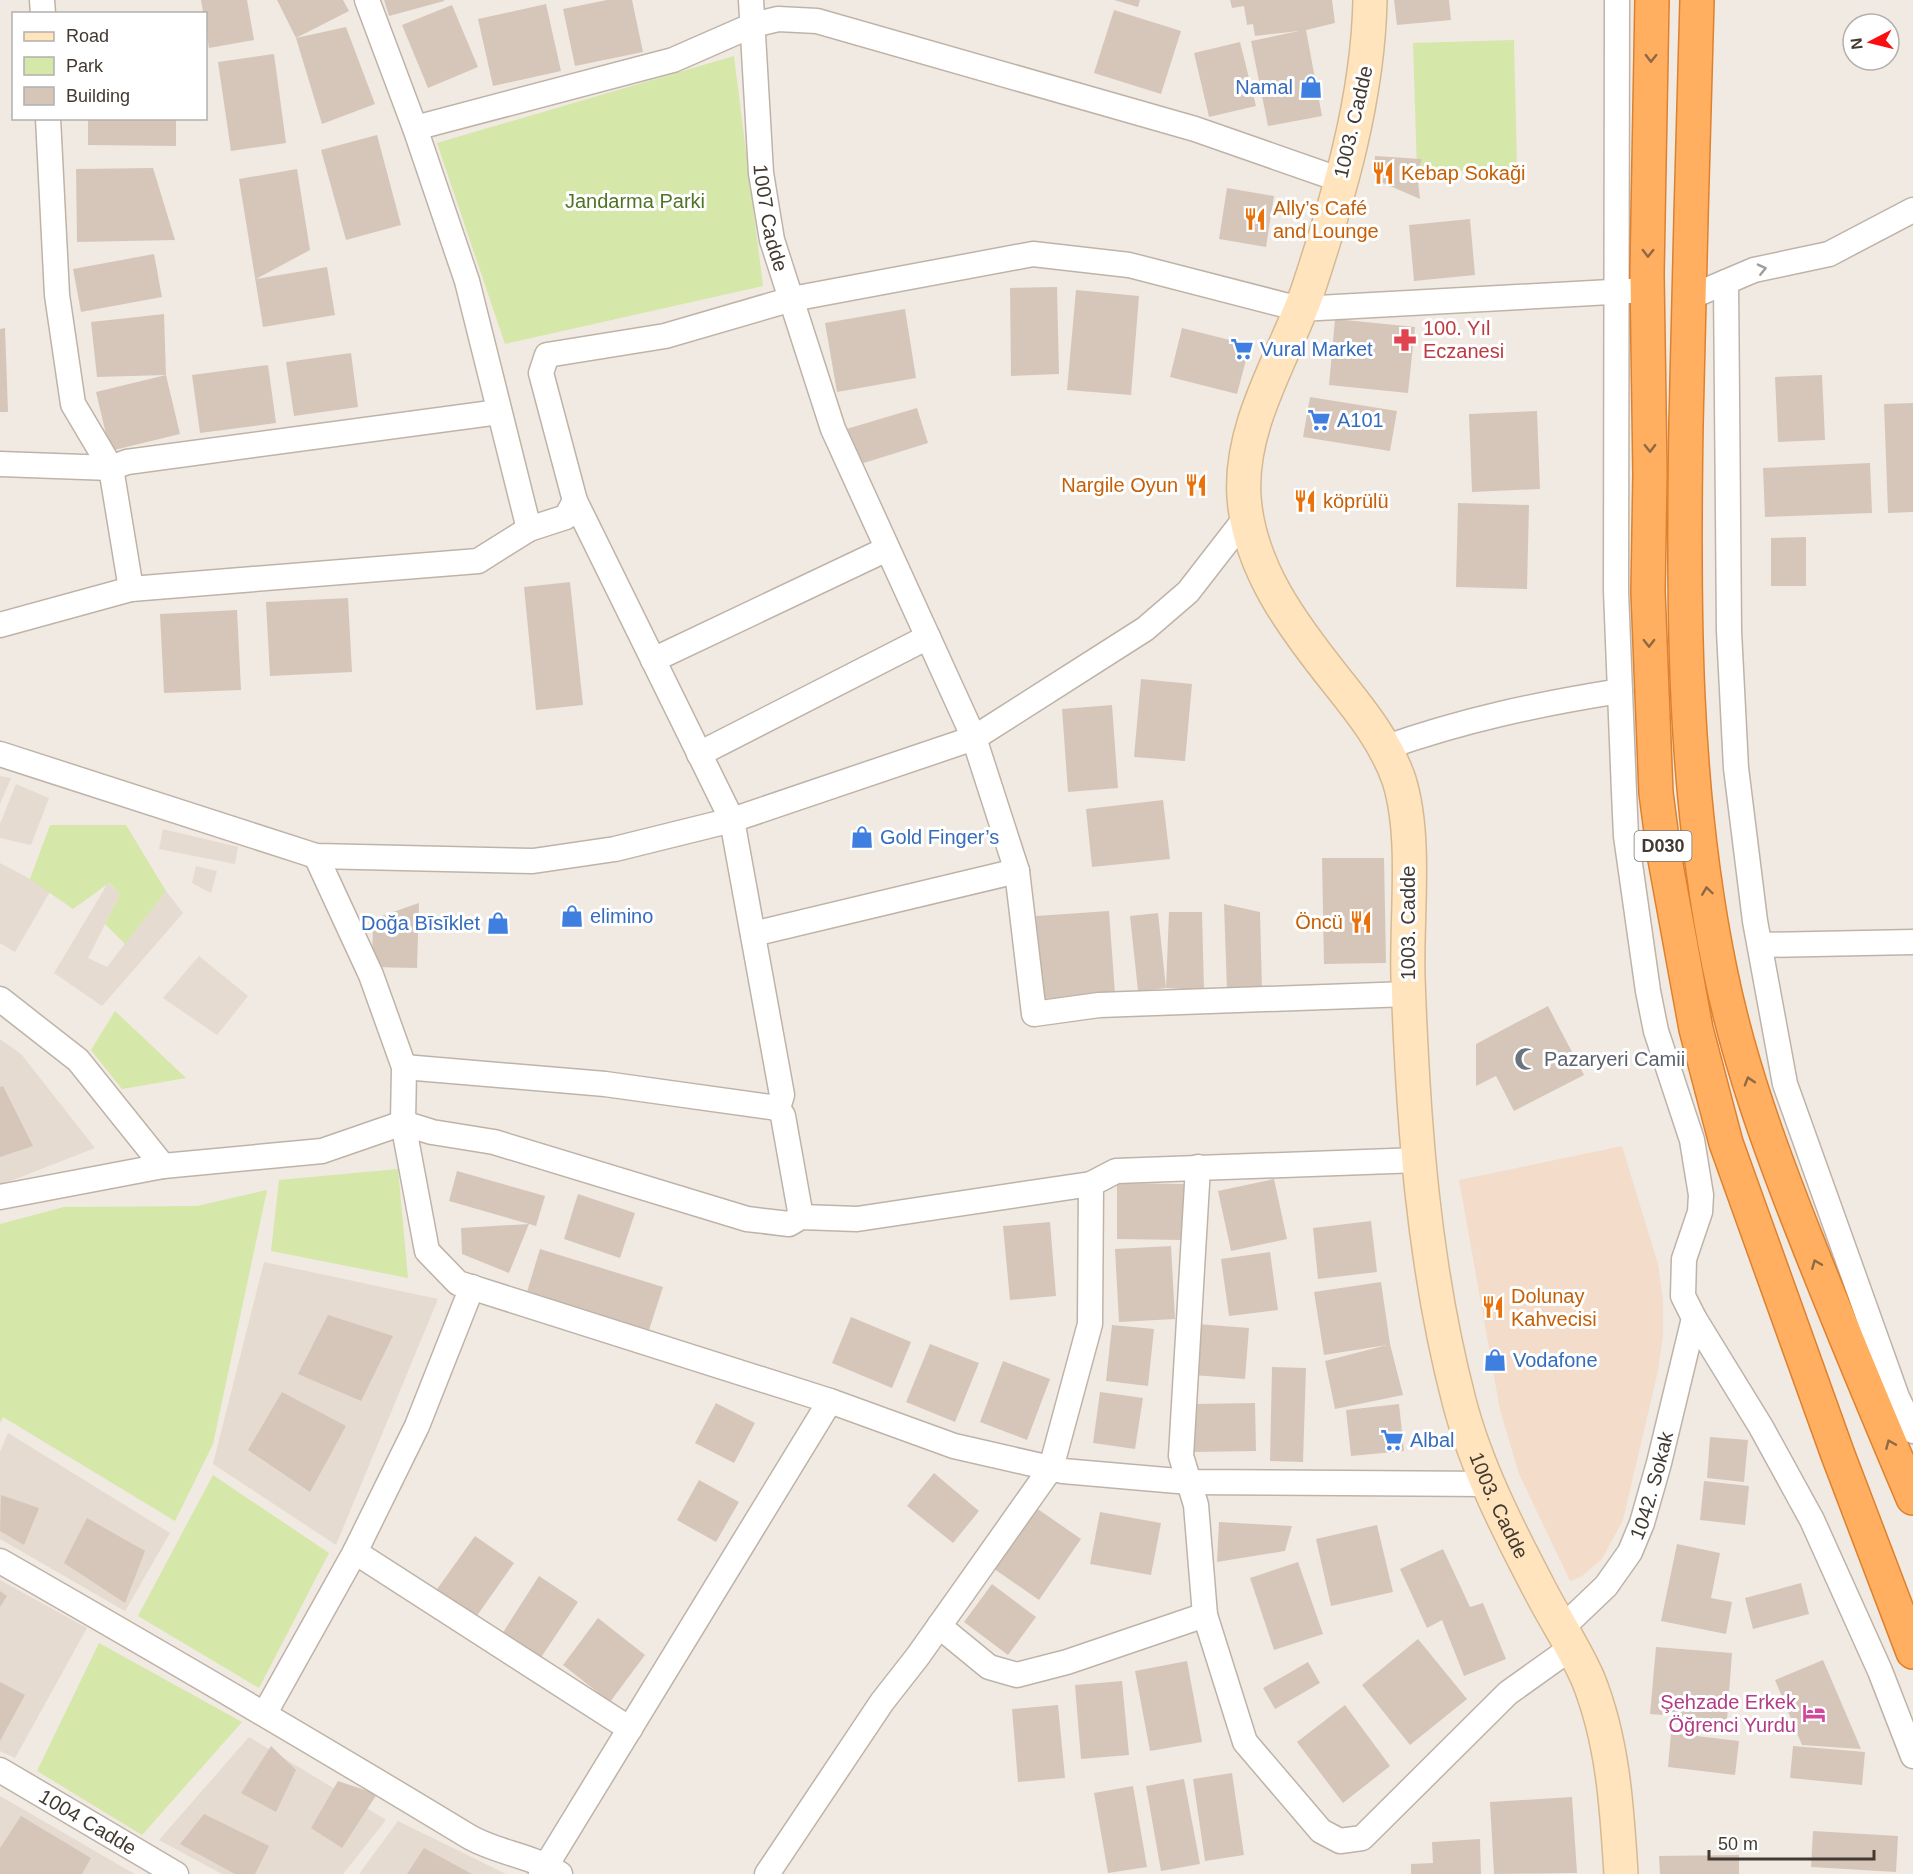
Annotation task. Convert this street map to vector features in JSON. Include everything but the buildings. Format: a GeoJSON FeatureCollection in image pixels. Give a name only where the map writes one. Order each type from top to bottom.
{"type":"FeatureCollection","features":[{"type":"Feature","properties":{"kind":"highway","name":"D030"},"geometry":{"type":"LineString","coordinates":[[1652,0],[1647,290],[1649,638],[1656,793],[1696,1029],[1726,1143],[1838,1455],[1913,1652]]}},
{"type":"Feature","properties":{"kind":"highway","name":"D030"},"geometry":{"type":"LineString","coordinates":[[1697,0],[1688,298],[1684,553],[1689,722],[1706,884],[1720,970],[1740,1050],[1767,1140],[1894,1398],[1913,1498]]}},
{"type":"Feature","properties":{"kind":"main road","name":"1003. Cadde"},"geometry":{"type":"LineString","coordinates":[[1370,0],[1368,55],[1351,146],[1300,309],[1258,414],[1245,462],[1244,498],[1265,576],[1284,611],[1366,718],[1399,780],[1405,808],[1408,855],[1408,994],[1413,1110],[1431,1256],[1447,1347],[1460,1403],[1488,1484],[1587,1677],[1609,1753],[1617,1808],[1621,1874]]}},
{"type":"Feature","properties":{"kind":"street"},"geometry":{"type":"LineString","coordinates":[[367,0],[415,128],[467,281],[529,529]]}},
{"type":"Feature","properties":{"kind":"street","name":"1007 Cadde"},"geometry":{"type":"LineString","coordinates":[[751,0],[761,173],[772,240],[833,429],[974,738],[1017,871],[1034,1014],[1099,1005],[1408,994]]}},
{"type":"Feature","properties":{"kind":"street"},"geometry":{"type":"LineString","coordinates":[[1617,0],[1616,591],[1626,836],[1648,992],[1656,1031],[1692,1140],[1701,1195],[1700,1212],[1684,1259],[1683,1296],[1694,1318],[1761,1427],[1812,1520],[1880,1671],[1913,1756]]}},
{"type":"Feature","properties":{"kind":"street"},"geometry":{"type":"LineString","coordinates":[[415,128],[673,60],[753,25],[778,19],[817,21],[1195,129],[1341,180]]}},
{"type":"Feature","properties":{"kind":"street"},"geometry":{"type":"LineString","coordinates":[[48,120],[57,295],[73,404],[111,468],[131,589]]}},
{"type":"Feature","properties":{"kind":"street"},"geometry":{"type":"LineString","coordinates":[[1688,298],[1754,270],[1828,254],[1913,210]]}},
{"type":"Feature","properties":{"kind":"street"},"geometry":{"type":"LineString","coordinates":[[801,1217],[783,1116],[778,1108],[782,1095],[732,820],[575,501],[542,373],[547,355],[665,336],[792,299],[1034,255],[1129,265],[1300,309],[1647,290]]}},
{"type":"Feature","properties":{"kind":"street"},"geometry":{"type":"LineString","coordinates":[[1726,282],[1729,631],[1736,768],[1760,945],[1785,1084],[1894,1398],[1913,1431]]}},
{"type":"Feature","properties":{"kind":"street"},"geometry":{"type":"LineString","coordinates":[[0,464],[111,468],[127,462],[499,412]]}},
{"type":"Feature","properties":{"kind":"street"},"geometry":{"type":"LineString","coordinates":[[0,625],[131,589],[478,561],[529,529],[567,517],[575,501]]}},
{"type":"Feature","properties":{"kind":"street"},"geometry":{"type":"LineString","coordinates":[[0,754],[316,856],[533,861],[615,849],[732,820],[974,738],[1145,629],[1188,592],[1247,516]]}},
{"type":"Feature","properties":{"kind":"street"},"geometry":{"type":"LineString","coordinates":[[653,660],[887,549]]}},
{"type":"Feature","properties":{"kind":"street"},"geometry":{"type":"LineString","coordinates":[[699,754],[928,637]]}},
{"type":"Feature","properties":{"kind":"street"},"geometry":{"type":"LineString","coordinates":[[1384,748],[1445,726],[1532,705],[1620,691]]}},
{"type":"Feature","properties":{"kind":"street"},"geometry":{"type":"LineString","coordinates":[[316,856],[371,975],[404,1067],[403,1123],[427,1251],[458,1283],[830,1401],[954,1446],[1051,1468],[1189,1482],[1488,1484]]}},
{"type":"Feature","properties":{"kind":"street"},"geometry":{"type":"LineString","coordinates":[[753,934],[1017,871]]}},
{"type":"Feature","properties":{"kind":"street"},"geometry":{"type":"LineString","coordinates":[[1760,945],[1913,942]]}},
{"type":"Feature","properties":{"kind":"street"},"geometry":{"type":"LineString","coordinates":[[0,999],[78,1060],[163,1166]]}},
{"type":"Feature","properties":{"kind":"street"},"geometry":{"type":"LineString","coordinates":[[404,1067],[605,1084],[778,1108]]}},
{"type":"Feature","properties":{"kind":"street"},"geometry":{"type":"LineString","coordinates":[[0,1197],[163,1166],[322,1151],[403,1123],[432,1132],[494,1142],[747,1219],[789,1224],[801,1217],[857,1219],[1091,1184],[1116,1171],[1419,1161]]}},
{"type":"Feature","properties":{"kind":"street","name":"1042. Sokak"},"geometry":{"type":"LineString","coordinates":[[1198,1167],[1181,1456],[1196,1505],[1205,1615],[1245,1742],[1321,1831],[1340,1841],[1362,1838],[1566,1638],[1606,1586],[1629,1552],[1641,1523],[1659,1463],[1694,1318]]}},
{"type":"Feature","properties":{"kind":"street"},"geometry":{"type":"LineString","coordinates":[[767,1874],[882,1702],[1051,1468],[1090,1324],[1091,1184]]}},
{"type":"Feature","properties":{"kind":"street"},"geometry":{"type":"LineString","coordinates":[[266,1713],[355,1552],[417,1426],[472,1287]]}},
{"type":"Feature","properties":{"kind":"street"},"geometry":{"type":"LineString","coordinates":[[0,1561],[266,1713],[477,1841],[549,1871],[630,1729],[830,1401]]}},
{"type":"Feature","properties":{"kind":"street"},"geometry":{"type":"LineString","coordinates":[[355,1552],[630,1729]]}},
{"type":"Feature","properties":{"kind":"street"},"geometry":{"type":"LineString","coordinates":[[939,1626],[989,1667],[1017,1675],[1067,1662],[1205,1615]]}},
{"type":"Feature","properties":{"kind":"street","name":"1004 Cadde"},"geometry":{"type":"LineString","coordinates":[[0,1770],[176,1874]]}},
{"type":"Feature","properties":{"kind":"shaded area"},"geometry":{"type":"Polygon","coordinates":[[[0,776],[11,778],[0,804],[0,776]]]}},
{"type":"Feature","properties":{"kind":"shaded area"},"geometry":{"type":"Polygon","coordinates":[[[16,784],[49,798],[31,845],[0,838],[0,824],[16,784]]]}},
{"type":"Feature","properties":{"kind":"shaded area"},"geometry":{"type":"Polygon","coordinates":[[[163,829],[238,847],[235,864],[159,849],[163,829]]]}},
{"type":"Feature","properties":{"kind":"shaded area"},"geometry":{"type":"Polygon","coordinates":[[[0,863],[51,890],[15,952],[0,943],[0,863]]]}},
{"type":"Feature","properties":{"kind":"shaded area"},"geometry":{"type":"Polygon","coordinates":[[[196,866],[217,871],[211,893],[192,883],[196,866]]]}},
{"type":"Feature","properties":{"kind":"shaded area"},"geometry":{"type":"Polygon","coordinates":[[[108,883],[120,894],[88,958],[107,967],[166,891],[183,913],[102,1006],[54,973],[108,883]]]}},
{"type":"Feature","properties":{"kind":"shaded area"},"geometry":{"type":"Polygon","coordinates":[[[199,956],[248,996],[217,1035],[163,998],[199,956]]]}},
{"type":"Feature","properties":{"kind":"shaded area"},"geometry":{"type":"Polygon","coordinates":[[[0,1039],[21,1054],[95,1148],[0,1185],[0,1039]]]}},
{"type":"Feature","properties":{"kind":"shaded area"},"geometry":{"type":"Polygon","coordinates":[[[1622,1146],[1658,1264],[1663,1300],[1663,1336],[1658,1371],[1623,1520],[1602,1559],[1581,1577],[1570,1581],[1519,1474],[1500,1410],[1459,1180],[1622,1146]]]}},
{"type":"Feature","properties":{"kind":"shaded area"},"geometry":{"type":"Polygon","coordinates":[[[264,1262],[438,1299],[336,1545],[213,1464],[264,1262]]]}},
{"type":"Feature","properties":{"kind":"shaded area"},"geometry":{"type":"Polygon","coordinates":[[[8,1433],[170,1533],[125,1611],[0,1539],[0,1452],[8,1433]]]}},
{"type":"Feature","properties":{"kind":"shaded area"},"geometry":{"type":"Polygon","coordinates":[[[0,1580],[87,1628],[15,1758],[0,1751],[0,1580]]]}},
{"type":"Feature","properties":{"kind":"shaded area"},"geometry":{"type":"Polygon","coordinates":[[[249,1737],[386,1820],[343,1874],[222,1874],[159,1840],[249,1737]]]}},
{"type":"Feature","properties":{"kind":"shaded area"},"geometry":{"type":"Polygon","coordinates":[[[0,1796],[119,1865],[135,1874],[0,1874],[0,1796]]]}},
{"type":"Feature","properties":{"kind":"shaded area"},"geometry":{"type":"Polygon","coordinates":[[[398,1821],[506,1874],[359,1874],[398,1821]]]}},
{"type":"Feature","properties":{"kind":"green space"},"geometry":{"type":"Polygon","coordinates":[[[1514,40],[1517,169],[1417,172],[1413,43],[1514,40]]]}},
{"type":"Feature","properties":{"kind":"green space","name":"Jandarma Parki"},"geometry":{"type":"Polygon","coordinates":[[[734,56],[763,286],[505,344],[437,143],[734,56]]]}},
{"type":"Feature","properties":{"kind":"green space"},"geometry":{"type":"Polygon","coordinates":[[[50,825],[126,825],[166,891],[125,944],[105,924],[120,894],[109,883],[73,909],[30,879],[50,825]]]}},
{"type":"Feature","properties":{"kind":"green space"},"geometry":{"type":"Polygon","coordinates":[[[115,1011],[186,1078],[122,1089],[91,1050],[115,1011]]]}},
{"type":"Feature","properties":{"kind":"green space"},"geometry":{"type":"Polygon","coordinates":[[[398,1169],[408,1278],[271,1251],[279,1180],[398,1169]]]}},
{"type":"Feature","properties":{"kind":"green space"},"geometry":{"type":"Polygon","coordinates":[[[267,1190],[213,1444],[175,1521],[3,1417],[0,1423],[0,1224],[64,1207],[197,1206],[267,1190]]]}},
{"type":"Feature","properties":{"kind":"green space"},"geometry":{"type":"Polygon","coordinates":[[[213,1475],[329,1553],[259,1688],[138,1616],[213,1475]]]}},
{"type":"Feature","properties":{"kind":"green space"},"geometry":{"type":"Polygon","coordinates":[[[99,1643],[242,1722],[142,1835],[37,1771],[99,1643]]]}},
{"type":"Feature","properties":{"kind":"place","name":"Namal"},"geometry":{"type":"Point","coordinates":[1311,87]}},
{"type":"Feature","properties":{"kind":"place","name":"Kebap Sokaği"},"geometry":{"type":"Point","coordinates":[1383,173]}},
{"type":"Feature","properties":{"kind":"place","name":"Ally’s Café and Lounge"},"geometry":{"type":"Point","coordinates":[1255,219]}},
{"type":"Feature","properties":{"kind":"place","name":"100. Yıl Eczanesi"},"geometry":{"type":"Point","coordinates":[1405,340]}},
{"type":"Feature","properties":{"kind":"place","name":"Vural Market"},"geometry":{"type":"Point","coordinates":[1242,349]}},
{"type":"Feature","properties":{"kind":"place","name":"A101"},"geometry":{"type":"Point","coordinates":[1319,420]}},
{"type":"Feature","properties":{"kind":"place","name":"Nargile Oyun"},"geometry":{"type":"Point","coordinates":[1196,485]}},
{"type":"Feature","properties":{"kind":"place","name":"köprülü"},"geometry":{"type":"Point","coordinates":[1305,501]}},
{"type":"Feature","properties":{"kind":"place","name":"Gold Finger’s"},"geometry":{"type":"Point","coordinates":[862,837]}},
{"type":"Feature","properties":{"kind":"place","name":"elimino"},"geometry":{"type":"Point","coordinates":[572,916]}},
{"type":"Feature","properties":{"kind":"place","name":"Öncü"},"geometry":{"type":"Point","coordinates":[1361,922]}},
{"type":"Feature","properties":{"kind":"place","name":"Doğa Bīsīklet"},"geometry":{"type":"Point","coordinates":[498,923]}},
{"type":"Feature","properties":{"kind":"place","name":"Pazaryeri Camii"},"geometry":{"type":"Point","coordinates":[1526,1059]}},
{"type":"Feature","properties":{"kind":"place","name":"Dolunay Kahvecisi"},"geometry":{"type":"Point","coordinates":[1493,1307]}},
{"type":"Feature","properties":{"kind":"place","name":"Vodafone"},"geometry":{"type":"Point","coordinates":[1495,1360]}},
{"type":"Feature","properties":{"kind":"place","name":"Albal"},"geometry":{"type":"Point","coordinates":[1392,1440]}},
{"type":"Feature","properties":{"kind":"place","name":"Şehzade Erkek Öğrenci Yurdu"},"geometry":{"type":"Point","coordinates":[1814,1713]}}]}
